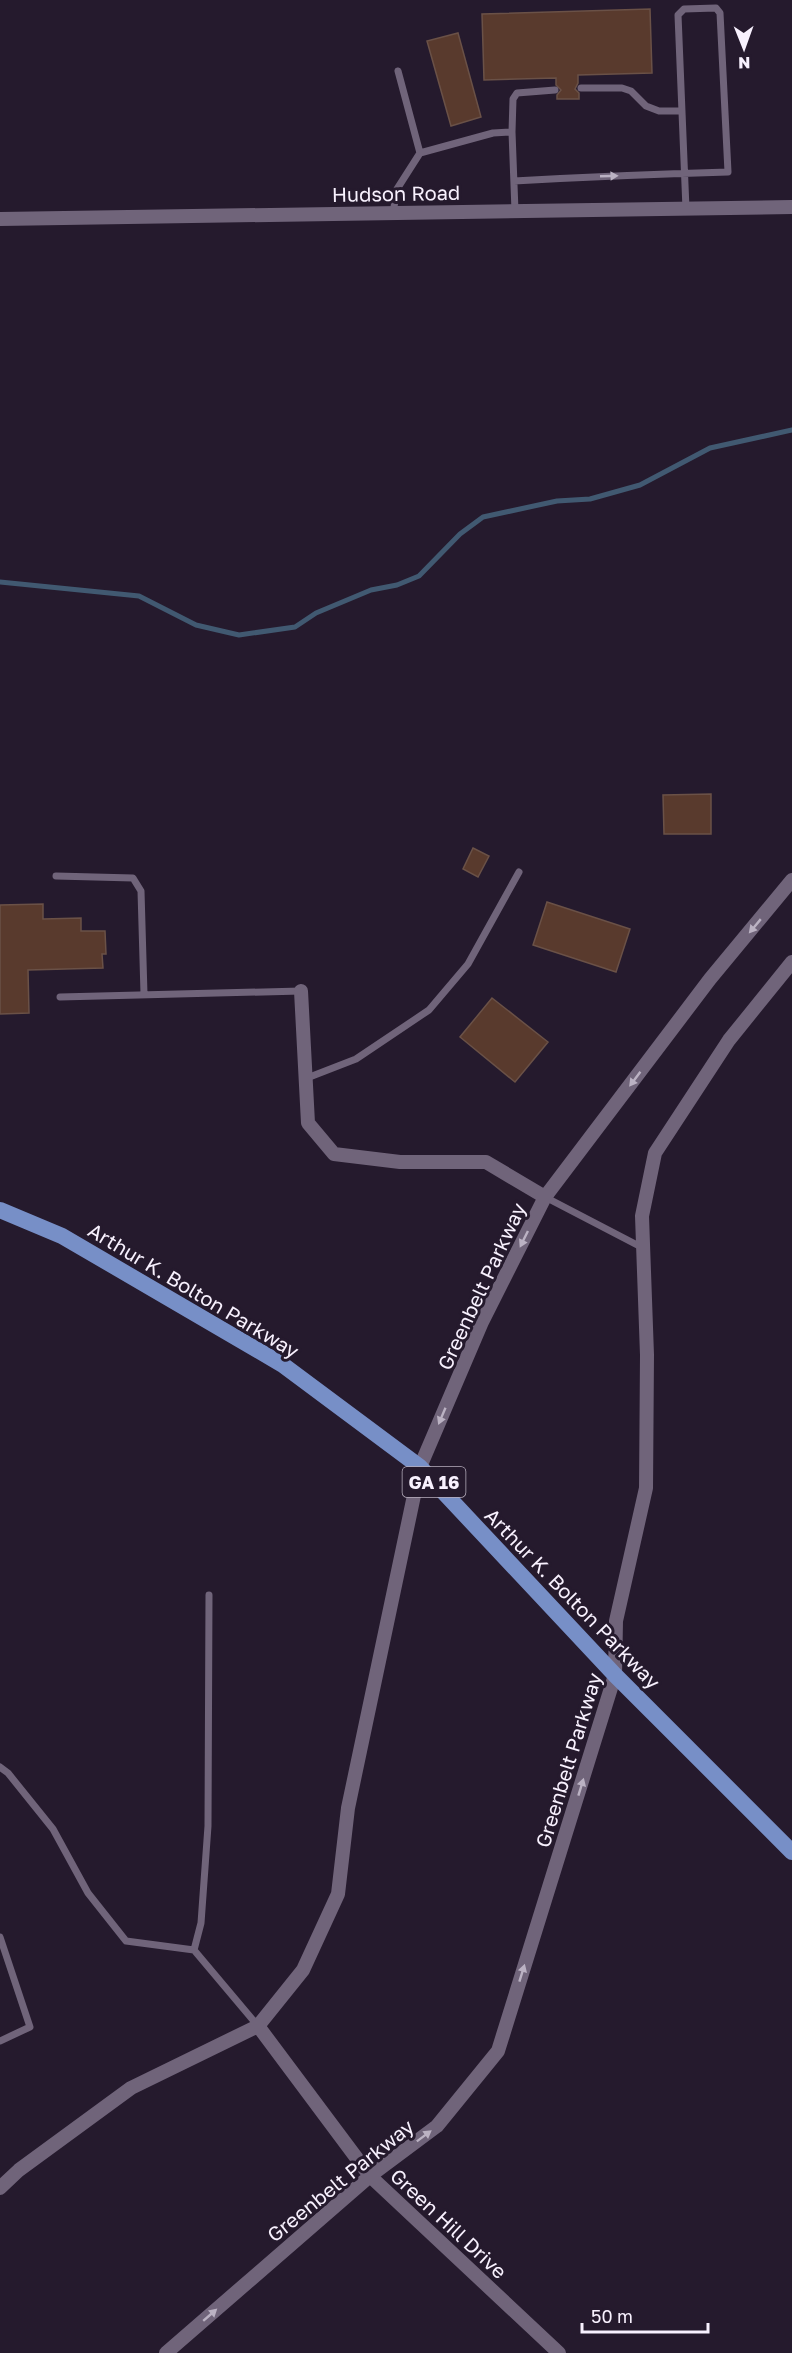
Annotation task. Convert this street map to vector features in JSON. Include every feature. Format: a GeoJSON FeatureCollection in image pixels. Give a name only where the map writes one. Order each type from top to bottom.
{"type":"FeatureCollection","features":[{"type":"Feature","properties":{"kind":"main road","name":"Arthur K. Bolton Parkway"},"geometry":{"type":"LineString","coordinates":[[0,1210],[62,1236],[283,1365],[420,1467],[615,1675],[792,1852]]}},
{"type":"Feature","properties":{"kind":"street","name":"Hudson Road"},"geometry":{"type":"LineString","coordinates":[[0,219],[792,207]]}},
{"type":"Feature","properties":{"kind":"street","name":"Greenbelt Parkway"},"geometry":{"type":"LineString","coordinates":[[0,2188],[19,2170],[130,2088],[258,2026],[303,1970],[338,1894],[348,1808],[420,1467],[483,1322],[544,1197],[710,979],[792,880]]}},
{"type":"Feature","properties":{"kind":"street","name":"Greenbelt Parkway"},"geometry":{"type":"LineString","coordinates":[[166,2353],[370,2176],[437,2126],[498,2051],[615,1675],[616,1621],[645,1488],[647,1355],[642,1216],[655,1153],[729,1040],[792,962]]}},
{"type":"Feature","properties":{"kind":"street"},"geometry":{"type":"LineString","coordinates":[[302,991],[308,1123],[334,1154],[400,1162],[486,1162],[544,1197]]}},
{"type":"Feature","properties":{"kind":"street","name":"Green Hill Drive"},"geometry":{"type":"LineString","coordinates":[[258,2026],[370,2176],[559,2353]]}},
{"type":"Feature","properties":{"kind":"lane"},"geometry":{"type":"LineString","coordinates":[[514,181],[685,173],[728,172],[720,13],[716,8],[684,9],[678,15],[685,173],[686,209]]}},
{"type":"Feature","properties":{"kind":"lane"},"geometry":{"type":"LineString","coordinates":[[398,71],[420,153]]}},
{"type":"Feature","properties":{"kind":"lane"},"geometry":{"type":"LineString","coordinates":[[581,88],[622,88],[631,91],[646,106],[659,111],[682,111]]}},
{"type":"Feature","properties":{"kind":"lane"},"geometry":{"type":"LineString","coordinates":[[515,211],[513,99],[517,93],[555,90]]}},
{"type":"Feature","properties":{"kind":"lane"},"geometry":{"type":"LineString","coordinates":[[393,213],[397,189],[420,153],[493,133],[512,132]]}},
{"type":"Feature","properties":{"kind":"lane"},"geometry":{"type":"LineString","coordinates":[[307,1078],[356,1059],[429,1010],[468,964],[519,872]]}},
{"type":"Feature","properties":{"kind":"lane"},"geometry":{"type":"LineString","coordinates":[[56,876],[134,878],[141,891],[144,994]]}},
{"type":"Feature","properties":{"kind":"lane"},"geometry":{"type":"LineString","coordinates":[[60,997],[302,991]]}},
{"type":"Feature","properties":{"kind":"lane"},"geometry":{"type":"LineString","coordinates":[[544,1197],[643,1248]]}},
{"type":"Feature","properties":{"kind":"lane"},"geometry":{"type":"LineString","coordinates":[[194,1950],[201,1923],[208,1826],[209,1594]]}},
{"type":"Feature","properties":{"kind":"lane"},"geometry":{"type":"LineString","coordinates":[[0,1767],[8,1773],[54,1829],[88,1893],[126,1941],[194,1950],[258,2026]]}},
{"type":"Feature","properties":{"kind":"lane"},"geometry":{"type":"LineString","coordinates":[[0,1937],[30,2026],[0,2041]]}},
{"type":"Feature","properties":{"kind":"building"},"geometry":{"type":"Polygon","coordinates":[[[650,9],[652,73],[578,75],[575,89],[579,93],[579,99],[557,99],[561,90],[556,85],[556,78],[484,80],[482,14],[650,9]]]}},
{"type":"Feature","properties":{"kind":"building"},"geometry":{"type":"Polygon","coordinates":[[[458,33],[481,117],[451,126],[427,41],[458,33]]]}},
{"type":"Feature","properties":{"kind":"building"},"geometry":{"type":"Polygon","coordinates":[[[711,794],[711,834],[664,834],[663,795],[711,794]]]}},
{"type":"Feature","properties":{"kind":"building"},"geometry":{"type":"Polygon","coordinates":[[[473,848],[489,856],[478,877],[463,869],[473,848]]]}},
{"type":"Feature","properties":{"kind":"building"},"geometry":{"type":"Polygon","coordinates":[[[547,902],[630,929],[616,972],[533,945],[547,902]]]}},
{"type":"Feature","properties":{"kind":"building"},"geometry":{"type":"Polygon","coordinates":[[[43,904],[43,919],[81,918],[81,931],[105,931],[106,954],[102,954],[103,968],[28,970],[29,1013],[0,1014],[0,905],[43,904]]]}},
{"type":"Feature","properties":{"kind":"building"},"geometry":{"type":"Polygon","coordinates":[[[492,998],[548,1042],[515,1082],[460,1037],[492,998]]]}},
{"type":"Feature","properties":{"kind":"waterway"},"geometry":{"type":"LineString","coordinates":[[0,582],[139,596],[196,625],[239,635],[295,627],[316,613],[371,590],[397,585],[419,576],[460,534],[483,517],[557,501],[590,499],[640,485],[710,448],[792,430]]}}]}
